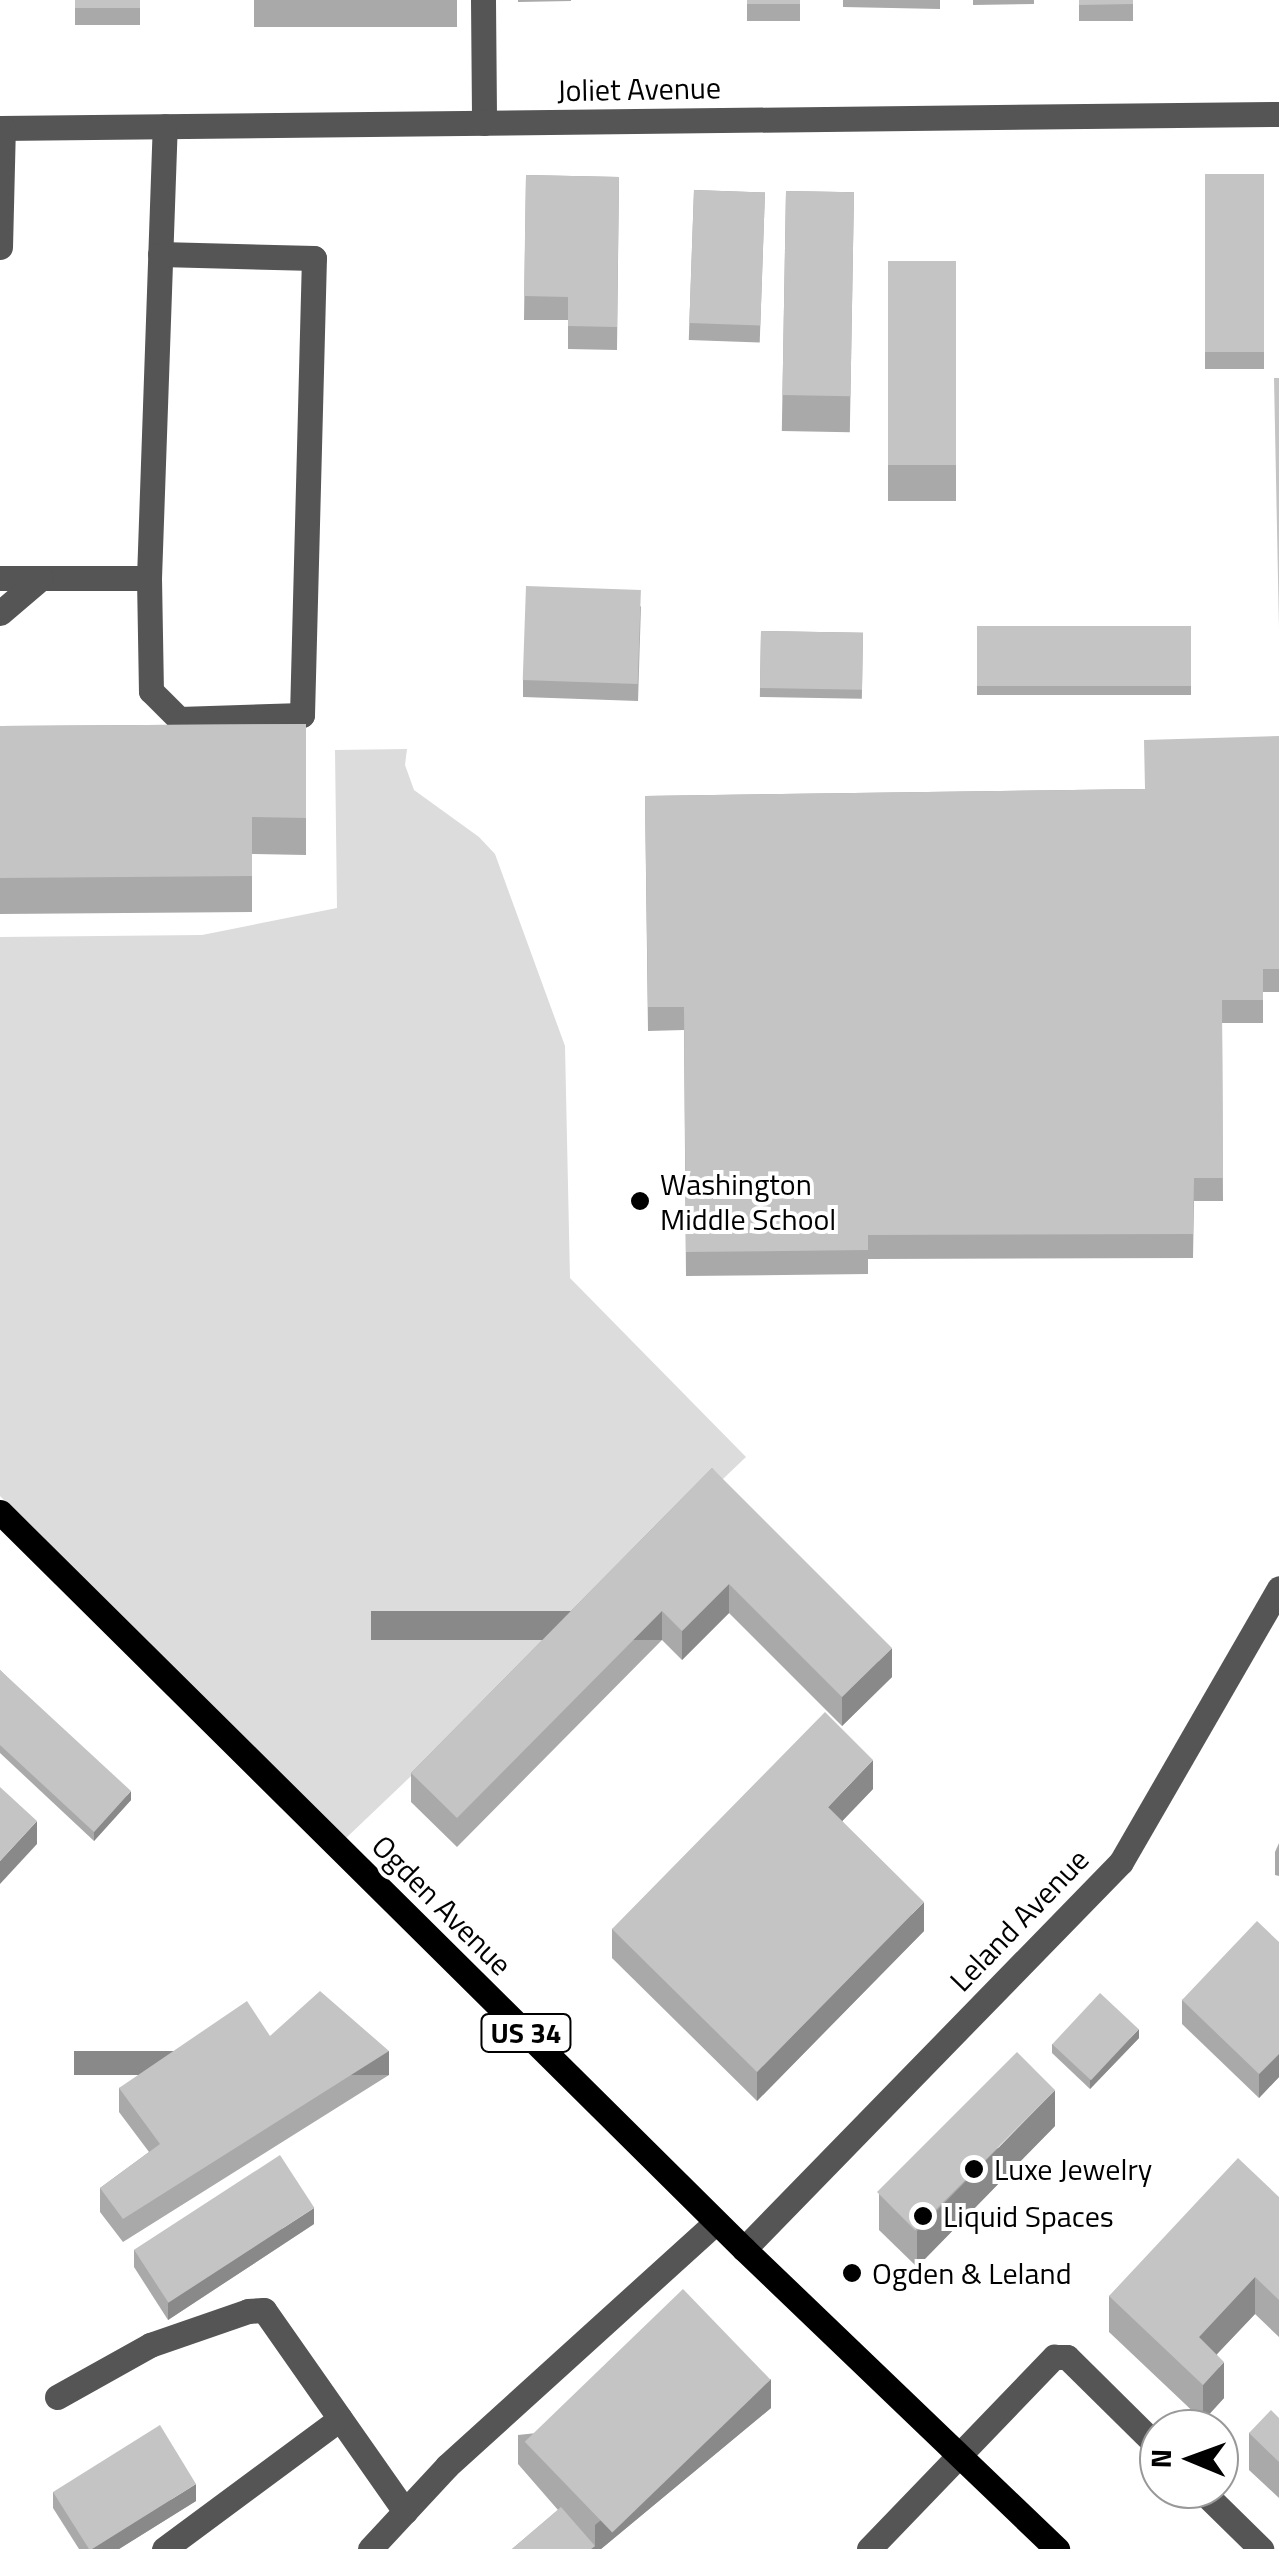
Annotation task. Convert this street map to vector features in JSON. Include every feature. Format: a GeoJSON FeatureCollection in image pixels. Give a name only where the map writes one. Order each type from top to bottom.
{"type":"FeatureCollection","features":[{"type":"Feature","properties":{"kind":"main road","name":"Ogden Avenue"},"geometry":{"type":"LineString","coordinates":[[0,1512],[716,2222],[1057,2549]]}},
{"type":"Feature","properties":{"kind":"street"},"geometry":{"type":"LineString","coordinates":[[483,0],[484,123]]}},
{"type":"Feature","properties":{"kind":"street","name":"Joliet Avenue"},"geometry":{"type":"LineString","coordinates":[[1,128],[1279,114]]}},
{"type":"Feature","properties":{"kind":"street"},"geometry":{"type":"LineString","coordinates":[[160,254],[314,258],[302,715],[179,720],[152,691],[149,578],[160,254],[165,126]]}},
{"type":"Feature","properties":{"kind":"street"},"geometry":{"type":"LineString","coordinates":[[0,247],[1,128]]}},
{"type":"Feature","properties":{"kind":"street"},"geometry":{"type":"LineString","coordinates":[[0,578],[149,578]]}},
{"type":"Feature","properties":{"kind":"street"},"geometry":{"type":"LineString","coordinates":[[0,613],[41,578]]}},
{"type":"Feature","properties":{"kind":"street","name":"Leland Avenue"},"geometry":{"type":"LineString","coordinates":[[744,2249],[1121,1862],[1279,1588]]}},
{"type":"Feature","properties":{"kind":"street"},"geometry":{"type":"LineString","coordinates":[[370,2549],[448,2466],[716,2222]]}},
{"type":"Feature","properties":{"kind":"street"},"geometry":{"type":"LineString","coordinates":[[57,2397],[150,2344],[248,2311],[264,2310],[406,2511]]}},
{"type":"Feature","properties":{"kind":"street"},"geometry":{"type":"LineString","coordinates":[[868,2549],[1054,2357],[1067,2357],[1139,2428]]}},
{"type":"Feature","properties":{"kind":"street"},"geometry":{"type":"LineString","coordinates":[[164,2549],[340,2419]]}},
{"type":"Feature","properties":{"kind":"street"},"geometry":{"type":"LineString","coordinates":[[1220,2509],[1261,2549]]}},
{"type":"Feature","properties":{"kind":"shaded area"},"geometry":{"type":"Polygon","coordinates":[[[407,749],[405,765],[414,790],[479,837],[495,854],[565,1046],[570,1278],[746,1457],[345,1839],[0,1496],[0,937],[202,935],[337,908],[335,750],[407,749]]]}},
{"type":"Feature","properties":{"kind":"building"},"geometry":{"type":"Polygon","coordinates":[[[75,0],[140,0],[140,8],[75,8],[75,0]]]}},
{"type":"Feature","properties":{"kind":"building"},"geometry":{"type":"Polygon","coordinates":[[[747,0],[800,0],[800,4],[747,4],[747,0]]]}},
{"type":"Feature","properties":{"kind":"building"},"geometry":{"type":"Polygon","coordinates":[[[1079,0],[1133,0],[1133,4],[1079,5],[1079,0]]]}},
{"type":"Feature","properties":{"kind":"building"},"geometry":{"type":"Polygon","coordinates":[[[1205,174],[1264,174],[1264,352],[1205,352],[1205,174]]]}},
{"type":"Feature","properties":{"kind":"building"},"geometry":{"type":"Polygon","coordinates":[[[526,175],[619,177],[617,327],[568,326],[568,297],[524,296],[526,175]]]}},
{"type":"Feature","properties":{"kind":"building"},"geometry":{"type":"Polygon","coordinates":[[[694,190],[765,192],[760,325],[689,323],[694,190]]]}},
{"type":"Feature","properties":{"kind":"building"},"geometry":{"type":"Polygon","coordinates":[[[786,191],[854,192],[850,396],[782,395],[786,191]]]}},
{"type":"Feature","properties":{"kind":"building"},"geometry":{"type":"Polygon","coordinates":[[[888,261],[956,261],[956,465],[888,465],[888,261]]]}},
{"type":"Feature","properties":{"kind":"building"},"geometry":{"type":"Polygon","coordinates":[[[1274,378],[1279,378],[1279,628],[1274,378]]]}},
{"type":"Feature","properties":{"kind":"building"},"geometry":{"type":"Polygon","coordinates":[[[526,586],[641,590],[638,684],[523,680],[526,586]]]}},
{"type":"Feature","properties":{"kind":"building"},"geometry":{"type":"Polygon","coordinates":[[[977,626],[1191,626],[1191,686],[977,686],[977,626]]]}},
{"type":"Feature","properties":{"kind":"building"},"geometry":{"type":"Polygon","coordinates":[[[761,631],[863,633],[862,690],[760,688],[761,631]]]}},
{"type":"Feature","properties":{"kind":"building"},"geometry":{"type":"Polygon","coordinates":[[[306,724],[306,818],[252,817],[252,876],[0,878],[0,726],[306,724]]]}},
{"type":"Feature","properties":{"kind":"building"},"geometry":{"type":"Polygon","coordinates":[[[1279,736],[1279,969],[1263,969],[1263,1000],[1222,1000],[1223,1178],[1194,1178],[1193,1234],[868,1235],[868,1250],[686,1252],[684,1007],[648,1007],[645,796],[1145,789],[1144,740],[1279,736]]]}},
{"type":"Feature","properties":{"kind":"building"},"geometry":{"type":"Polygon","coordinates":[[[712,1468],[892,1648],[842,1697],[729,1584],[682,1631],[662,1611],[457,1818],[411,1773],[712,1468]]]}},
{"type":"Feature","properties":{"kind":"building"},"geometry":{"type":"Polygon","coordinates":[[[0,1670],[131,1791],[94,1832],[0,1745],[0,1670]]]}},
{"type":"Feature","properties":{"kind":"building"},"geometry":{"type":"Polygon","coordinates":[[[825,1712],[873,1760],[828,1807],[924,1902],[757,2072],[612,1929],[825,1712]]]}},
{"type":"Feature","properties":{"kind":"building"},"geometry":{"type":"Polygon","coordinates":[[[0,1787],[37,1821],[0,1861],[0,1787]]]}},
{"type":"Feature","properties":{"kind":"building"},"geometry":{"type":"Polygon","coordinates":[[[1257,1921],[1279,1942],[1279,2054],[1259,2074],[1182,2000],[1257,1921]]]}},
{"type":"Feature","properties":{"kind":"building"},"geometry":{"type":"Polygon","coordinates":[[[320,1991],[389,2051],[123,2219],[100,2188],[160,2144],[119,2088],[247,2001],[270,2036],[320,1991]]]}},
{"type":"Feature","properties":{"kind":"building"},"geometry":{"type":"Polygon","coordinates":[[[1100,1993],[1139,2029],[1091,2080],[1052,2044],[1100,1993]]]}},
{"type":"Feature","properties":{"kind":"building"},"geometry":{"type":"Polygon","coordinates":[[[1017,2052],[1055,2090],[915,2230],[877,2192],[1017,2052]]]}},
{"type":"Feature","properties":{"kind":"building"},"geometry":{"type":"Polygon","coordinates":[[[280,2155],[314,2208],[168,2303],[134,2250],[280,2155]]]}},
{"type":"Feature","properties":{"kind":"building"},"geometry":{"type":"Polygon","coordinates":[[[1238,2158],[1279,2197],[1279,2300],[1255,2277],[1199,2337],[1224,2362],[1203,2385],[1109,2296],[1238,2158]]]}},
{"type":"Feature","properties":{"kind":"building"},"geometry":{"type":"Polygon","coordinates":[[[683,2289],[771,2380],[612,2532],[525,2442],[683,2289]]]}},
{"type":"Feature","properties":{"kind":"building"},"geometry":{"type":"Polygon","coordinates":[[[1271,2410],[1279,2418],[1279,2462],[1249,2433],[1271,2410]]]}},
{"type":"Feature","properties":{"kind":"building"},"geometry":{"type":"Polygon","coordinates":[[[160,2425],[196,2484],[89,2549],[53,2492],[160,2425]]]}},
{"type":"Feature","properties":{"kind":"building"},"geometry":{"type":"Polygon","coordinates":[[[561,2507],[595,2546],[512,2549],[561,2507]]]}},
{"type":"Feature","properties":{"kind":"place","name":"Washington Middle School"},"geometry":{"type":"Point","coordinates":[640,1201]}},
{"type":"Feature","properties":{"kind":"place","name":"Luxe Jewelry"},"geometry":{"type":"Point","coordinates":[974,2169]}},
{"type":"Feature","properties":{"kind":"place","name":"Liquid Spaces"},"geometry":{"type":"Point","coordinates":[923,2216]}},
{"type":"Feature","properties":{"kind":"place","name":"Ogden & Leland"},"geometry":{"type":"Point","coordinates":[852,2273]}}]}
